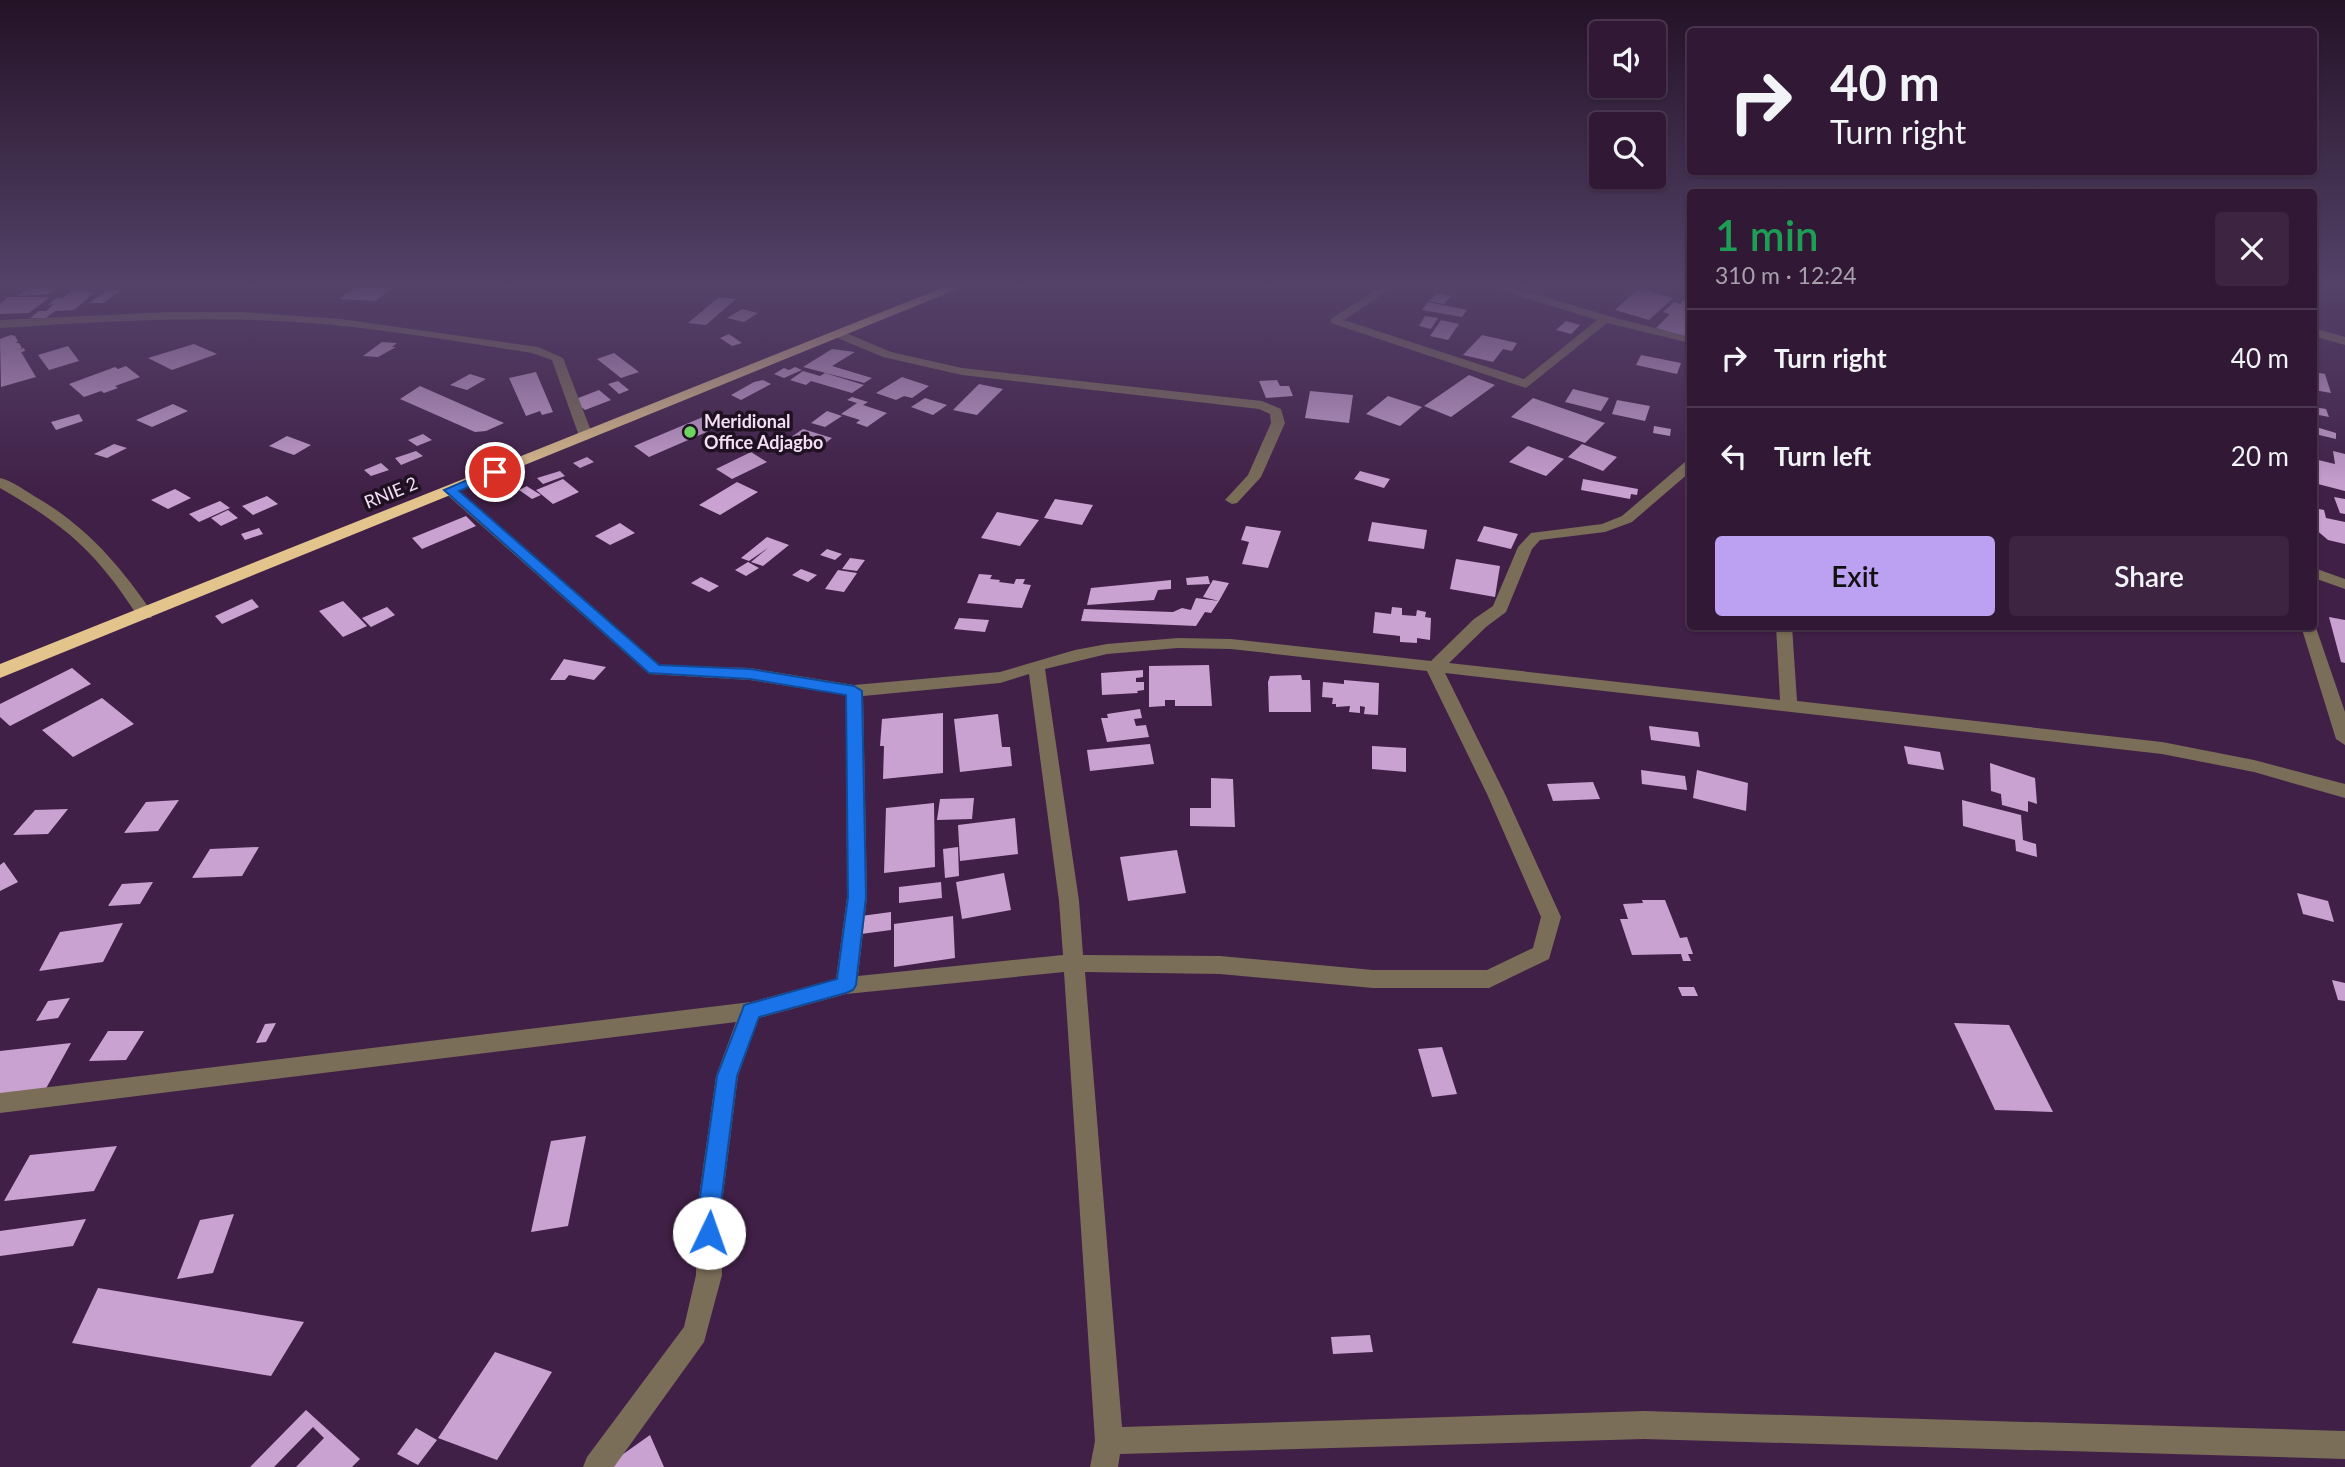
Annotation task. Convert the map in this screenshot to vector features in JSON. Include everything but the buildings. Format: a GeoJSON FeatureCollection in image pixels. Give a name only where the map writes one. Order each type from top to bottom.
{"type":"FeatureCollection","features":[{"type":"Feature","properties":{"kind":"highway","name":"RNIE 2"},"geometry":{"type":"LineString","coordinates":[[0,671],[783,356]]}},
{"type":"Feature","properties":{"kind":"street"},"geometry":{"type":"LineString","coordinates":[[553,356],[557,358],[586,436]]}},
{"type":"Feature","properties":{"kind":"street"},"geometry":{"type":"LineString","coordinates":[[891,356],[930,368],[1262,405],[1276,412],[1278,423],[1254,477],[1232,500]]}},
{"type":"Feature","properties":{"kind":"street"},"geometry":{"type":"LineString","coordinates":[[1443,356],[1526,384],[1559,356]]}},
{"type":"Feature","properties":{"kind":"street"},"geometry":{"type":"LineString","coordinates":[[1434,668],[1480,622],[1500,608],[1525,547],[1536,536],[1605,528],[1627,519],[1687,468]]}},
{"type":"Feature","properties":{"kind":"street"},"geometry":{"type":"LineString","coordinates":[[0,482],[59,517],[85,539],[120,576],[145,614]]}},
{"type":"Feature","properties":{"kind":"street"},"geometry":{"type":"LineString","coordinates":[[450,490],[655,670],[750,674],[854,691],[1000,677],[1075,655],[1107,649],[1178,643],[1231,644],[2162,748],[2254,766],[2345,791]]}},
{"type":"Feature","properties":{"kind":"street"},"geometry":{"type":"LineString","coordinates":[[2317,574],[2345,584]]}},
{"type":"Feature","properties":{"kind":"street"},"geometry":{"type":"LineString","coordinates":[[1784,630],[1789,708]]}},
{"type":"Feature","properties":{"kind":"street"},"geometry":{"type":"LineString","coordinates":[[2310,630],[2345,739]]}},
{"type":"Feature","properties":{"kind":"street"},"geometry":{"type":"LineString","coordinates":[[1037,668],[1069,901],[1107,1454],[1644,1425],[2345,1445]]}},
{"type":"Feature","properties":{"kind":"street"},"geometry":{"type":"LineString","coordinates":[[0,1103],[751,1011],[846,985],[883,984],[1072,963],[1220,965],[1373,979],[1489,979],[1542,953],[1551,918],[1496,794],[1434,668]]}},
{"type":"Feature","properties":{"kind":"street"},"geometry":{"type":"LineString","coordinates":[[846,985],[857,897],[854,691]]}},
{"type":"Feature","properties":{"kind":"street"},"geometry":{"type":"LineString","coordinates":[[597,1467],[695,1333],[709,1275],[709,1211],[727,1076],[751,1011]]}},
{"type":"Feature","properties":{"kind":"place","name":"Meridional Office Adjagbo"},"geometry":{"type":"Point","coordinates":[690,432]}},
{"type":"Feature","properties":{"kind":"route"},"geometry":{"type":"LineString","coordinates":[[495,472],[450,490],[655,670],[750,674],[854,691],[857,897],[846,985],[751,1011],[727,1076],[709,1211],[709,1233]]}}]}
